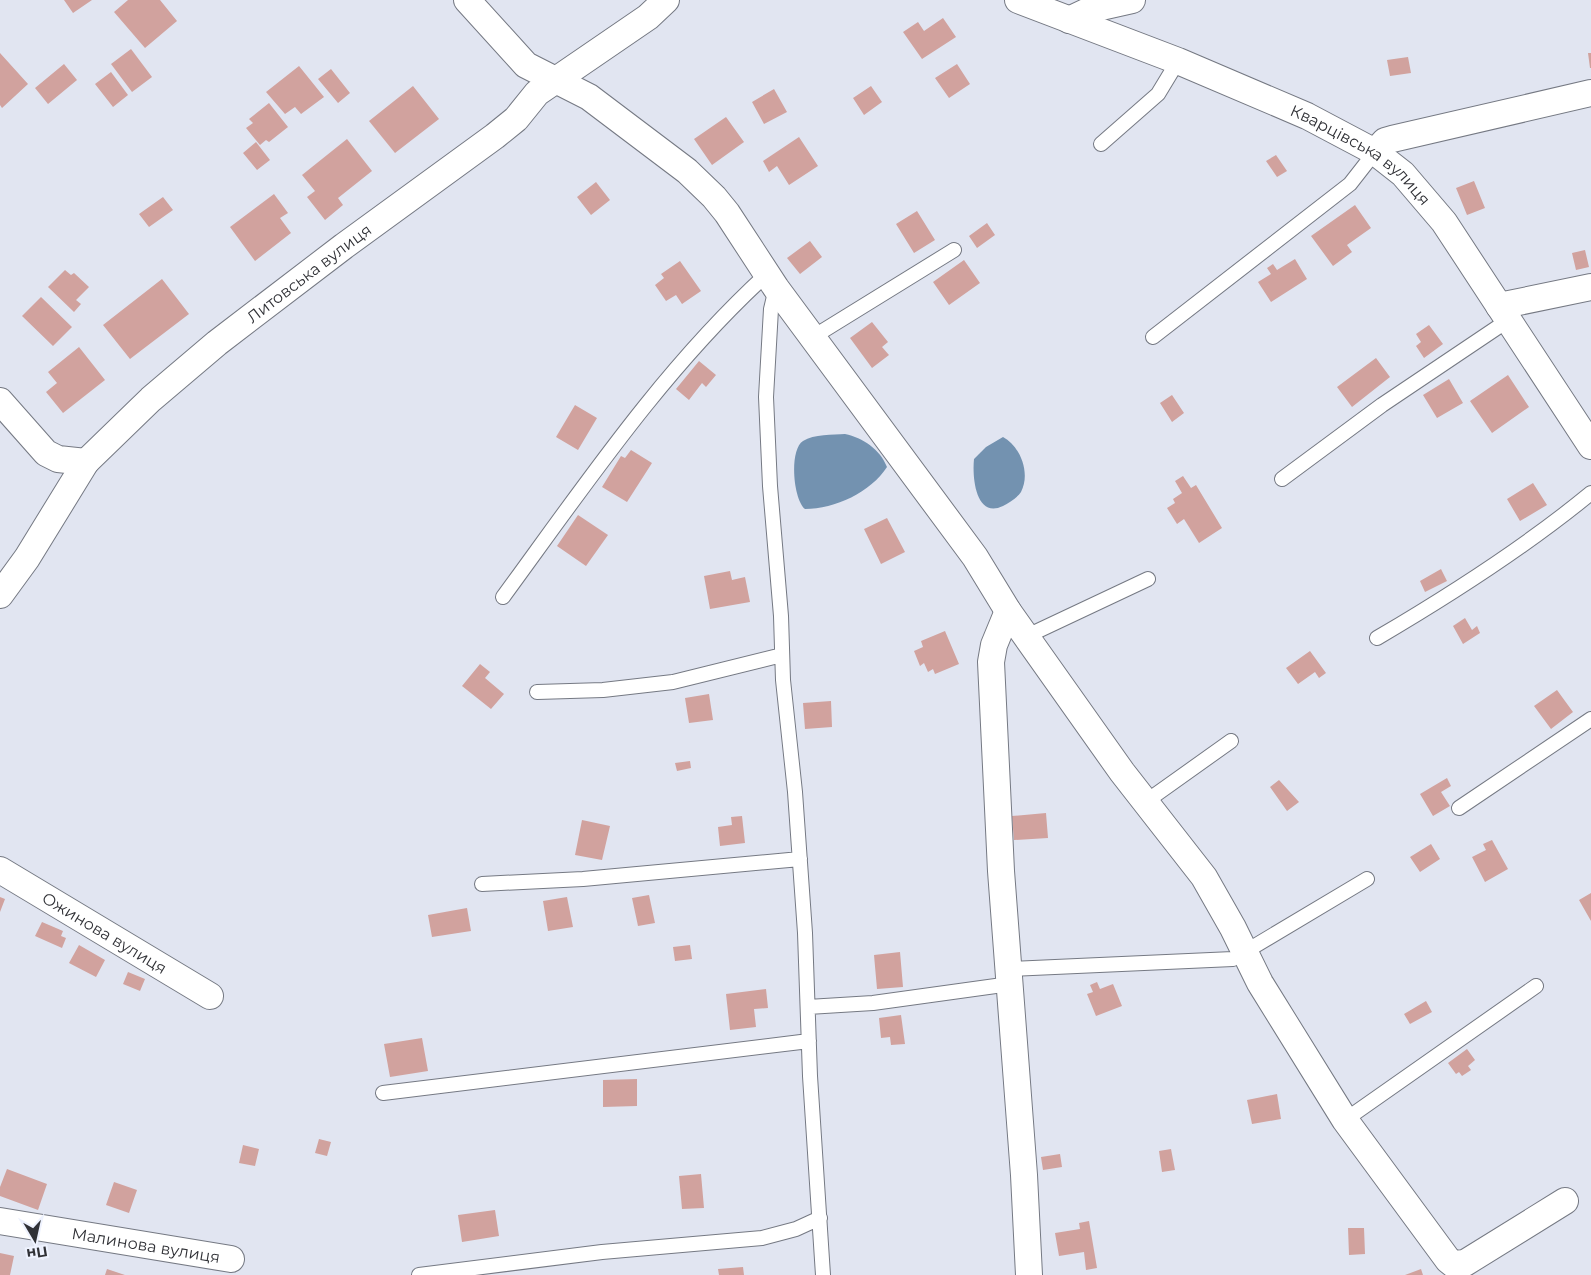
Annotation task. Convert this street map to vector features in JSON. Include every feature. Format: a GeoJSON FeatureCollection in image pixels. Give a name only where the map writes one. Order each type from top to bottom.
{"type":"FeatureCollection","features":[{"type":"Feature","properties":{"kind":"street"},"geometry":{"type":"LineString","coordinates":[[467,0],[526,65],[589,97],[698,181],[727,213],[771,281],[863,408],[975,557],[1008,611],[1144,803],[1204,877],[1270,999],[1345,1120],[1433,1241],[1453,1264],[1466,1263],[1565,1201]]}},
{"type":"Feature","properties":{"kind":"street","name":"Литовська вулиця"},"geometry":{"type":"LineString","coordinates":[[0,595],[27,558],[86,462],[187,367],[344,246],[495,136],[516,119],[537,93],[648,17],[666,0]]}},
{"type":"Feature","properties":{"kind":"street","name":"Кварцівська вулиця"},"geometry":{"type":"LineString","coordinates":[[1018,0],[1178,61],[1307,116],[1375,152],[1403,174],[1424,196],[1450,230],[1503,314],[1591,446]]}},
{"type":"Feature","properties":{"kind":"street"},"geometry":{"type":"LineString","coordinates":[[1068,20],[1092,8],[1132,0]]}},
{"type":"Feature","properties":{"kind":"street"},"geometry":{"type":"LineString","coordinates":[[1375,152],[1385,142],[1392,139],[1591,93]]}},
{"type":"Feature","properties":{"kind":"street"},"geometry":{"type":"LineString","coordinates":[[1503,314],[1591,287]]}},
{"type":"Feature","properties":{"kind":"street"},"geometry":{"type":"LineString","coordinates":[[0,401],[46,454],[58,459],[86,462]]}},
{"type":"Feature","properties":{"kind":"street"},"geometry":{"type":"LineString","coordinates":[[1008,611],[994,645],[992,662],[998,832],[1024,1175],[1029,1275]]}},
{"type":"Feature","properties":{"kind":"street","name":"Ожинова вулиця"},"geometry":{"type":"LineString","coordinates":[[0,870],[210,996]]}},
{"type":"Feature","properties":{"kind":"street","name":"Малинова вулиця"},"geometry":{"type":"LineString","coordinates":[[0,1221],[232,1258]]}},
{"type":"Feature","properties":{"kind":"lane"},"geometry":{"type":"LineString","coordinates":[[1101,144],[1158,94],[1178,61]]}},
{"type":"Feature","properties":{"kind":"lane"},"geometry":{"type":"LineString","coordinates":[[1153,337],[1350,184],[1375,152]]}},
{"type":"Feature","properties":{"kind":"lane"},"geometry":{"type":"LineString","coordinates":[[813,337],[954,250]]}},
{"type":"Feature","properties":{"kind":"lane"},"geometry":{"type":"LineString","coordinates":[[502,597],[619,439],[680,364],[720,318],[771,281]]}},
{"type":"Feature","properties":{"kind":"lane"},"geometry":{"type":"LineString","coordinates":[[771,281],[766,397],[770,486],[782,655],[800,859],[823,1275]]}},
{"type":"Feature","properties":{"kind":"lane"},"geometry":{"type":"LineString","coordinates":[[1282,479],[1503,314]]}},
{"type":"Feature","properties":{"kind":"lane"},"geometry":{"type":"LineString","coordinates":[[1377,638],[1446,597],[1516,550],[1591,493]]}},
{"type":"Feature","properties":{"kind":"lane"},"geometry":{"type":"LineString","coordinates":[[1027,636],[1148,580]]}},
{"type":"Feature","properties":{"kind":"lane"},"geometry":{"type":"LineString","coordinates":[[537,692],[603,690],[663,684],[782,655]]}},
{"type":"Feature","properties":{"kind":"lane"},"geometry":{"type":"LineString","coordinates":[[1459,808],[1591,719]]}},
{"type":"Feature","properties":{"kind":"lane"},"geometry":{"type":"LineString","coordinates":[[1144,803],[1231,741]]}},
{"type":"Feature","properties":{"kind":"lane"},"geometry":{"type":"LineString","coordinates":[[482,884],[656,873],[800,859]]}},
{"type":"Feature","properties":{"kind":"lane"},"geometry":{"type":"LineString","coordinates":[[808,1007],[873,1003],[1010,976],[1225,961],[1245,953],[1367,879]]}},
{"type":"Feature","properties":{"kind":"lane"},"geometry":{"type":"LineString","coordinates":[[1345,1120],[1536,986]]}},
{"type":"Feature","properties":{"kind":"lane"},"geometry":{"type":"LineString","coordinates":[[383,1093],[809,1041]]}},
{"type":"Feature","properties":{"kind":"lane"},"geometry":{"type":"LineString","coordinates":[[419,1275],[575,1255],[762,1238],[796,1229],[820,1218]]}},
{"type":"Feature","properties":{"kind":"water"},"geometry":{"type":"Polygon","coordinates":[[[845,434],[858,438],[870,445],[880,455],[887,467],[872,484],[851,497],[828,506],[805,509],[798,495],[794,475],[794,464],[799,446],[803,441],[813,437],[845,434]]]}},
{"type":"Feature","properties":{"kind":"water"},"geometry":{"type":"Polygon","coordinates":[[[1003,437],[1019,453],[1024,469],[1024,485],[1021,492],[1011,502],[994,508],[987,507],[981,502],[975,486],[974,459],[986,447],[1003,437]]]}},
{"type":"Feature","properties":{"kind":"building"},"geometry":{"type":"Polygon","coordinates":[[[64,0],[92,0],[73,13],[64,0]]]}},
{"type":"Feature","properties":{"kind":"building"},"geometry":{"type":"Polygon","coordinates":[[[128,0],[160,0],[177,21],[145,48],[114,12],[128,0]]]}},
{"type":"Feature","properties":{"kind":"building"},"geometry":{"type":"Polygon","coordinates":[[[943,18],[956,37],[922,59],[903,32],[918,22],[924,31],[943,18]]]}},
{"type":"Feature","properties":{"kind":"building"},"geometry":{"type":"Polygon","coordinates":[[[131,49],[152,77],[132,92],[111,64],[131,49]]]}},
{"type":"Feature","properties":{"kind":"building"},"geometry":{"type":"Polygon","coordinates":[[[0,53],[28,84],[2,108],[0,105],[0,53]]]}},
{"type":"Feature","properties":{"kind":"building"},"geometry":{"type":"Polygon","coordinates":[[[1588,53],[1591,53],[1591,68],[1590,68],[1588,53]]]}},
{"type":"Feature","properties":{"kind":"building"},"geometry":{"type":"Polygon","coordinates":[[[1408,57],[1411,73],[1390,76],[1387,60],[1408,57]]]}},
{"type":"Feature","properties":{"kind":"building"},"geometry":{"type":"Polygon","coordinates":[[[64,64],[77,80],[48,104],[35,88],[64,64]]]}},
{"type":"Feature","properties":{"kind":"building"},"geometry":{"type":"Polygon","coordinates":[[[957,64],[970,84],[949,98],[935,78],[957,64]]]}},
{"type":"Feature","properties":{"kind":"building"},"geometry":{"type":"Polygon","coordinates":[[[299,66],[324,97],[301,114],[295,107],[285,114],[266,92],[299,66]]]}},
{"type":"Feature","properties":{"kind":"building"},"geometry":{"type":"Polygon","coordinates":[[[331,69],[350,93],[338,103],[318,79],[331,69]]]}},
{"type":"Feature","properties":{"kind":"building"},"geometry":{"type":"Polygon","coordinates":[[[111,72],[128,95],[113,107],[95,84],[111,72]]]}},
{"type":"Feature","properties":{"kind":"building"},"geometry":{"type":"Polygon","coordinates":[[[413,86],[439,119],[395,153],[369,121],[413,86]]]}},
{"type":"Feature","properties":{"kind":"building"},"geometry":{"type":"Polygon","coordinates":[[[871,86],[882,102],[864,115],[853,98],[871,86]]]}},
{"type":"Feature","properties":{"kind":"building"},"geometry":{"type":"Polygon","coordinates":[[[774,89],[787,112],[764,124],[752,102],[774,89]]]}},
{"type":"Feature","properties":{"kind":"building"},"geometry":{"type":"Polygon","coordinates":[[[269,103],[288,127],[269,142],[266,140],[260,145],[246,128],[253,123],[249,119],[269,103]]]}},
{"type":"Feature","properties":{"kind":"building"},"geometry":{"type":"Polygon","coordinates":[[[726,117],[744,142],[712,165],[694,139],[726,117]]]}},
{"type":"Feature","properties":{"kind":"building"},"geometry":{"type":"Polygon","coordinates":[[[799,137],[818,166],[789,185],[777,166],[769,172],[763,161],[799,137]]]}},
{"type":"Feature","properties":{"kind":"building"},"geometry":{"type":"Polygon","coordinates":[[[347,139],[372,171],[338,198],[343,205],[325,220],[307,197],[315,191],[302,175],[347,139]]]}},
{"type":"Feature","properties":{"kind":"building"},"geometry":{"type":"Polygon","coordinates":[[[256,142],[270,160],[257,170],[243,153],[256,142]]]}},
{"type":"Feature","properties":{"kind":"building"},"geometry":{"type":"Polygon","coordinates":[[[1276,155],[1287,171],[1277,177],[1266,161],[1276,155]]]}},
{"type":"Feature","properties":{"kind":"building"},"geometry":{"type":"Polygon","coordinates":[[[1474,181],[1485,208],[1467,215],[1456,188],[1474,181]]]}},
{"type":"Feature","properties":{"kind":"building"},"geometry":{"type":"Polygon","coordinates":[[[596,182],[610,200],[591,215],[577,197],[596,182]]]}},
{"type":"Feature","properties":{"kind":"building"},"geometry":{"type":"Polygon","coordinates":[[[274,194],[288,213],[280,218],[291,233],[255,261],[230,227],[274,194]]]}},
{"type":"Feature","properties":{"kind":"building"},"geometry":{"type":"Polygon","coordinates":[[[163,197],[173,210],[149,227],[139,214],[163,197]]]}},
{"type":"Feature","properties":{"kind":"building"},"geometry":{"type":"Polygon","coordinates":[[[1355,205],[1371,228],[1347,245],[1352,252],[1333,266],[1311,236],[1355,205]]]}},
{"type":"Feature","properties":{"kind":"building"},"geometry":{"type":"Polygon","coordinates":[[[917,211],[935,240],[914,253],[896,224],[917,211]]]}},
{"type":"Feature","properties":{"kind":"building"},"geometry":{"type":"Polygon","coordinates":[[[987,223],[995,235],[977,248],[969,236],[987,223]]]}},
{"type":"Feature","properties":{"kind":"building"},"geometry":{"type":"Polygon","coordinates":[[[810,241],[822,257],[800,274],[787,258],[810,241]]]}},
{"type":"Feature","properties":{"kind":"building"},"geometry":{"type":"Polygon","coordinates":[[[1585,250],[1589,267],[1576,270],[1572,253],[1585,250]]]}},
{"type":"Feature","properties":{"kind":"building"},"geometry":{"type":"Polygon","coordinates":[[[1295,259],[1307,279],[1271,302],[1258,282],[1271,274],[1267,268],[1273,264],[1277,270],[1295,259]]]}},
{"type":"Feature","properties":{"kind":"building"},"geometry":{"type":"Polygon","coordinates":[[[964,260],[980,283],[949,305],[933,282],[964,260]]]}},
{"type":"Feature","properties":{"kind":"building"},"geometry":{"type":"Polygon","coordinates":[[[680,261],[701,291],[682,304],[676,295],[666,301],[655,285],[664,278],[661,274],[680,261]]]}},
{"type":"Feature","properties":{"kind":"building"},"geometry":{"type":"Polygon","coordinates":[[[65,270],[71,275],[74,273],[89,287],[76,300],[81,304],[74,312],[48,287],[65,270]]]}},
{"type":"Feature","properties":{"kind":"building"},"geometry":{"type":"Polygon","coordinates":[[[162,279],[189,314],[130,359],[103,325],[162,279]]]}},
{"type":"Feature","properties":{"kind":"building"},"geometry":{"type":"Polygon","coordinates":[[[41,297],[72,327],[53,346],[22,316],[41,297]]]}},
{"type":"Feature","properties":{"kind":"building"},"geometry":{"type":"Polygon","coordinates":[[[872,322],[888,342],[882,347],[889,355],[872,368],[850,338],[872,322]]]}},
{"type":"Feature","properties":{"kind":"building"},"geometry":{"type":"Polygon","coordinates":[[[1429,325],[1443,344],[1424,358],[1416,346],[1421,342],[1416,334],[1429,325]]]}},
{"type":"Feature","properties":{"kind":"building"},"geometry":{"type":"Polygon","coordinates":[[[79,347],[105,380],[63,413],[46,392],[57,383],[48,372],[79,347]]]}},
{"type":"Feature","properties":{"kind":"building"},"geometry":{"type":"Polygon","coordinates":[[[1376,358],[1390,377],[1352,407],[1337,387],[1376,358]]]}},
{"type":"Feature","properties":{"kind":"building"},"geometry":{"type":"Polygon","coordinates":[[[699,361],[716,375],[706,387],[702,383],[689,400],[676,389],[699,361]]]}},
{"type":"Feature","properties":{"kind":"building"},"geometry":{"type":"Polygon","coordinates":[[[1508,375],[1529,407],[1492,433],[1470,401],[1508,375]]]}},
{"type":"Feature","properties":{"kind":"building"},"geometry":{"type":"Polygon","coordinates":[[[1449,379],[1463,403],[1437,418],[1423,395],[1449,379]]]}},
{"type":"Feature","properties":{"kind":"building"},"geometry":{"type":"Polygon","coordinates":[[[1172,395],[1184,413],[1172,422],[1160,403],[1172,395]]]}},
{"type":"Feature","properties":{"kind":"building"},"geometry":{"type":"Polygon","coordinates":[[[575,405],[597,418],[578,450],[556,437],[575,405]]]}},
{"type":"Feature","properties":{"kind":"building"},"geometry":{"type":"Polygon","coordinates":[[[631,450],[652,463],[627,502],[602,487],[621,456],[625,458],[631,450]]]}},
{"type":"Feature","properties":{"kind":"building"},"geometry":{"type":"Polygon","coordinates":[[[1183,476],[1191,488],[1196,485],[1222,528],[1199,543],[1184,519],[1177,524],[1167,508],[1175,503],[1173,499],[1182,493],[1175,481],[1183,476]]]}},
{"type":"Feature","properties":{"kind":"building"},"geometry":{"type":"Polygon","coordinates":[[[1533,483],[1547,505],[1520,521],[1507,499],[1533,483]]]}},
{"type":"Feature","properties":{"kind":"building"},"geometry":{"type":"Polygon","coordinates":[[[578,515],[608,535],[586,566],[557,546],[578,515]]]}},
{"type":"Feature","properties":{"kind":"building"},"geometry":{"type":"Polygon","coordinates":[[[887,518],[905,552],[881,564],[864,529],[887,518]]]}},
{"type":"Feature","properties":{"kind":"building"},"geometry":{"type":"Polygon","coordinates":[[[1441,569],[1447,581],[1425,592],[1420,581],[1441,569]]]}},
{"type":"Feature","properties":{"kind":"building"},"geometry":{"type":"Polygon","coordinates":[[[730,571],[732,580],[745,577],[750,602],[710,609],[704,576],[730,571]]]}},
{"type":"Feature","properties":{"kind":"building"},"geometry":{"type":"Polygon","coordinates":[[[1465,618],[1472,630],[1477,626],[1480,633],[1463,644],[1453,626],[1465,618]]]}},
{"type":"Feature","properties":{"kind":"building"},"geometry":{"type":"Polygon","coordinates":[[[945,631],[959,664],[935,674],[933,669],[928,672],[924,663],[920,666],[914,651],[923,647],[921,641],[945,631]]]}},
{"type":"Feature","properties":{"kind":"building"},"geometry":{"type":"Polygon","coordinates":[[[1310,651],[1326,673],[1319,678],[1315,672],[1298,684],[1286,668],[1310,651]]]}},
{"type":"Feature","properties":{"kind":"building"},"geometry":{"type":"Polygon","coordinates":[[[480,664],[490,672],[485,678],[504,694],[491,709],[462,686],[480,664]]]}},
{"type":"Feature","properties":{"kind":"building"},"geometry":{"type":"Polygon","coordinates":[[[1557,690],[1573,712],[1551,729],[1534,706],[1557,690]]]}},
{"type":"Feature","properties":{"kind":"building"},"geometry":{"type":"Polygon","coordinates":[[[709,694],[713,720],[689,723],[685,698],[709,694]]]}},
{"type":"Feature","properties":{"kind":"building"},"geometry":{"type":"Polygon","coordinates":[[[831,701],[832,727],[805,729],[803,703],[831,701]]]}},
{"type":"Feature","properties":{"kind":"building"},"geometry":{"type":"Polygon","coordinates":[[[690,761],[691,768],[677,771],[675,763],[690,761]]]}},
{"type":"Feature","properties":{"kind":"building"},"geometry":{"type":"Polygon","coordinates":[[[1447,778],[1451,786],[1441,792],[1450,806],[1433,816],[1420,794],[1447,778]]]}},
{"type":"Feature","properties":{"kind":"building"},"geometry":{"type":"Polygon","coordinates":[[[1279,780],[1299,802],[1287,811],[1270,787],[1279,780]]]}},
{"type":"Feature","properties":{"kind":"building"},"geometry":{"type":"Polygon","coordinates":[[[1046,813],[1048,838],[1014,840],[1012,816],[1046,813]]]}},
{"type":"Feature","properties":{"kind":"building"},"geometry":{"type":"Polygon","coordinates":[[[742,816],[745,843],[720,846],[718,827],[732,825],[731,817],[742,816]]]}},
{"type":"Feature","properties":{"kind":"building"},"geometry":{"type":"Polygon","coordinates":[[[582,820],[610,826],[602,860],[575,855],[582,820]]]}},
{"type":"Feature","properties":{"kind":"building"},"geometry":{"type":"Polygon","coordinates":[[[1492,840],[1508,869],[1485,882],[1472,857],[1486,850],[1483,844],[1492,840]]]}},
{"type":"Feature","properties":{"kind":"building"},"geometry":{"type":"Polygon","coordinates":[[[1431,844],[1440,859],[1420,872],[1410,857],[1431,844]]]}},
{"type":"Feature","properties":{"kind":"building"},"geometry":{"type":"Polygon","coordinates":[[[1591,893],[1591,921],[1579,900],[1591,893]]]}},
{"type":"Feature","properties":{"kind":"building"},"geometry":{"type":"Polygon","coordinates":[[[649,895],[655,923],[638,926],[632,898],[649,895]]]}},
{"type":"Feature","properties":{"kind":"building"},"geometry":{"type":"Polygon","coordinates":[[[0,897],[5,899],[0,912],[0,897]]]}},
{"type":"Feature","properties":{"kind":"building"},"geometry":{"type":"Polygon","coordinates":[[[567,897],[573,927],[548,931],[543,901],[567,897]]]}},
{"type":"Feature","properties":{"kind":"building"},"geometry":{"type":"Polygon","coordinates":[[[467,908],[471,931],[432,937],[428,915],[467,908]]]}},
{"type":"Feature","properties":{"kind":"building"},"geometry":{"type":"Polygon","coordinates":[[[42,922],[63,931],[61,936],[66,938],[62,948],[35,936],[42,922]]]}},
{"type":"Feature","properties":{"kind":"building"},"geometry":{"type":"Polygon","coordinates":[[[79,945],[105,960],[96,977],[69,963],[79,945]]]}},
{"type":"Feature","properties":{"kind":"building"},"geometry":{"type":"Polygon","coordinates":[[[690,945],[692,959],[675,961],[673,947],[690,945]]]}},
{"type":"Feature","properties":{"kind":"building"},"geometry":{"type":"Polygon","coordinates":[[[900,952],[903,987],[877,989],[874,955],[900,952]]]}},
{"type":"Feature","properties":{"kind":"building"},"geometry":{"type":"Polygon","coordinates":[[[128,972],[145,979],[140,991],[123,984],[128,972]]]}},
{"type":"Feature","properties":{"kind":"building"},"geometry":{"type":"Polygon","coordinates":[[[1097,982],[1100,989],[1113,984],[1122,1006],[1096,1016],[1087,994],[1093,992],[1090,985],[1097,982]]]}},
{"type":"Feature","properties":{"kind":"building"},"geometry":{"type":"Polygon","coordinates":[[[766,989],[768,1008],[754,1009],[756,1027],[730,1030],[726,994],[766,989]]]}},
{"type":"Feature","properties":{"kind":"building"},"geometry":{"type":"Polygon","coordinates":[[[1426,1001],[1432,1012],[1410,1024],[1404,1014],[1426,1001]]]}},
{"type":"Feature","properties":{"kind":"building"},"geometry":{"type":"Polygon","coordinates":[[[901,1015],[905,1044],[891,1045],[890,1037],[881,1038],[879,1018],[901,1015]]]}},
{"type":"Feature","properties":{"kind":"building"},"geometry":{"type":"Polygon","coordinates":[[[422,1038],[428,1071],[390,1077],[384,1044],[422,1038]]]}},
{"type":"Feature","properties":{"kind":"building"},"geometry":{"type":"Polygon","coordinates":[[[1467,1049],[1475,1060],[1468,1066],[1471,1070],[1462,1076],[1459,1072],[1456,1074],[1448,1063],[1467,1049]]]}},
{"type":"Feature","properties":{"kind":"building"},"geometry":{"type":"Polygon","coordinates":[[[637,1079],[637,1106],[603,1107],[603,1080],[637,1079]]]}},
{"type":"Feature","properties":{"kind":"building"},"geometry":{"type":"Polygon","coordinates":[[[1277,1094],[1281,1119],[1252,1124],[1247,1100],[1277,1094]]]}},
{"type":"Feature","properties":{"kind":"building"},"geometry":{"type":"Polygon","coordinates":[[[319,1139],[331,1142],[327,1156],[315,1153],[319,1139]]]}},
{"type":"Feature","properties":{"kind":"building"},"geometry":{"type":"Polygon","coordinates":[[[243,1145],[259,1149],[255,1166],[239,1163],[243,1145]]]}},
{"type":"Feature","properties":{"kind":"building"},"geometry":{"type":"Polygon","coordinates":[[[1171,1149],[1175,1170],[1162,1172],[1159,1151],[1171,1149]]]}},
{"type":"Feature","properties":{"kind":"building"},"geometry":{"type":"Polygon","coordinates":[[[1060,1154],[1062,1167],[1043,1170],[1041,1157],[1060,1154]]]}},
{"type":"Feature","properties":{"kind":"building"},"geometry":{"type":"Polygon","coordinates":[[[7,1169],[47,1184],[38,1210],[0,1196],[0,1187],[7,1169]]]}},
{"type":"Feature","properties":{"kind":"building"},"geometry":{"type":"Polygon","coordinates":[[[701,1174],[704,1208],[682,1209],[679,1176],[701,1174]]]}},
{"type":"Feature","properties":{"kind":"building"},"geometry":{"type":"Polygon","coordinates":[[[114,1182],[137,1190],[129,1213],[106,1205],[114,1182]]]}},
{"type":"Feature","properties":{"kind":"building"},"geometry":{"type":"Polygon","coordinates":[[[495,1210],[499,1236],[462,1242],[458,1215],[495,1210]]]}},
{"type":"Feature","properties":{"kind":"building"},"geometry":{"type":"Polygon","coordinates":[[[1089,1221],[1097,1268],[1086,1270],[1084,1252],[1059,1256],[1055,1233],[1080,1229],[1079,1223],[1089,1221]]]}},
{"type":"Feature","properties":{"kind":"building"},"geometry":{"type":"Polygon","coordinates":[[[1348,1228],[1364,1228],[1365,1254],[1349,1255],[1348,1228]]]}},
{"type":"Feature","properties":{"kind":"building"},"geometry":{"type":"Polygon","coordinates":[[[0,1253],[14,1256],[10,1275],[0,1275],[0,1253]]]}},
{"type":"Feature","properties":{"kind":"building"},"geometry":{"type":"Polygon","coordinates":[[[743,1267],[744,1275],[719,1275],[718,1269],[743,1267]]]}},
{"type":"Feature","properties":{"kind":"building"},"geometry":{"type":"Polygon","coordinates":[[[107,1269],[125,1275],[105,1275],[107,1269]]]}},
{"type":"Feature","properties":{"kind":"building"},"geometry":{"type":"Polygon","coordinates":[[[1421,1269],[1423,1275],[1405,1275],[1421,1269]]]}}]}
